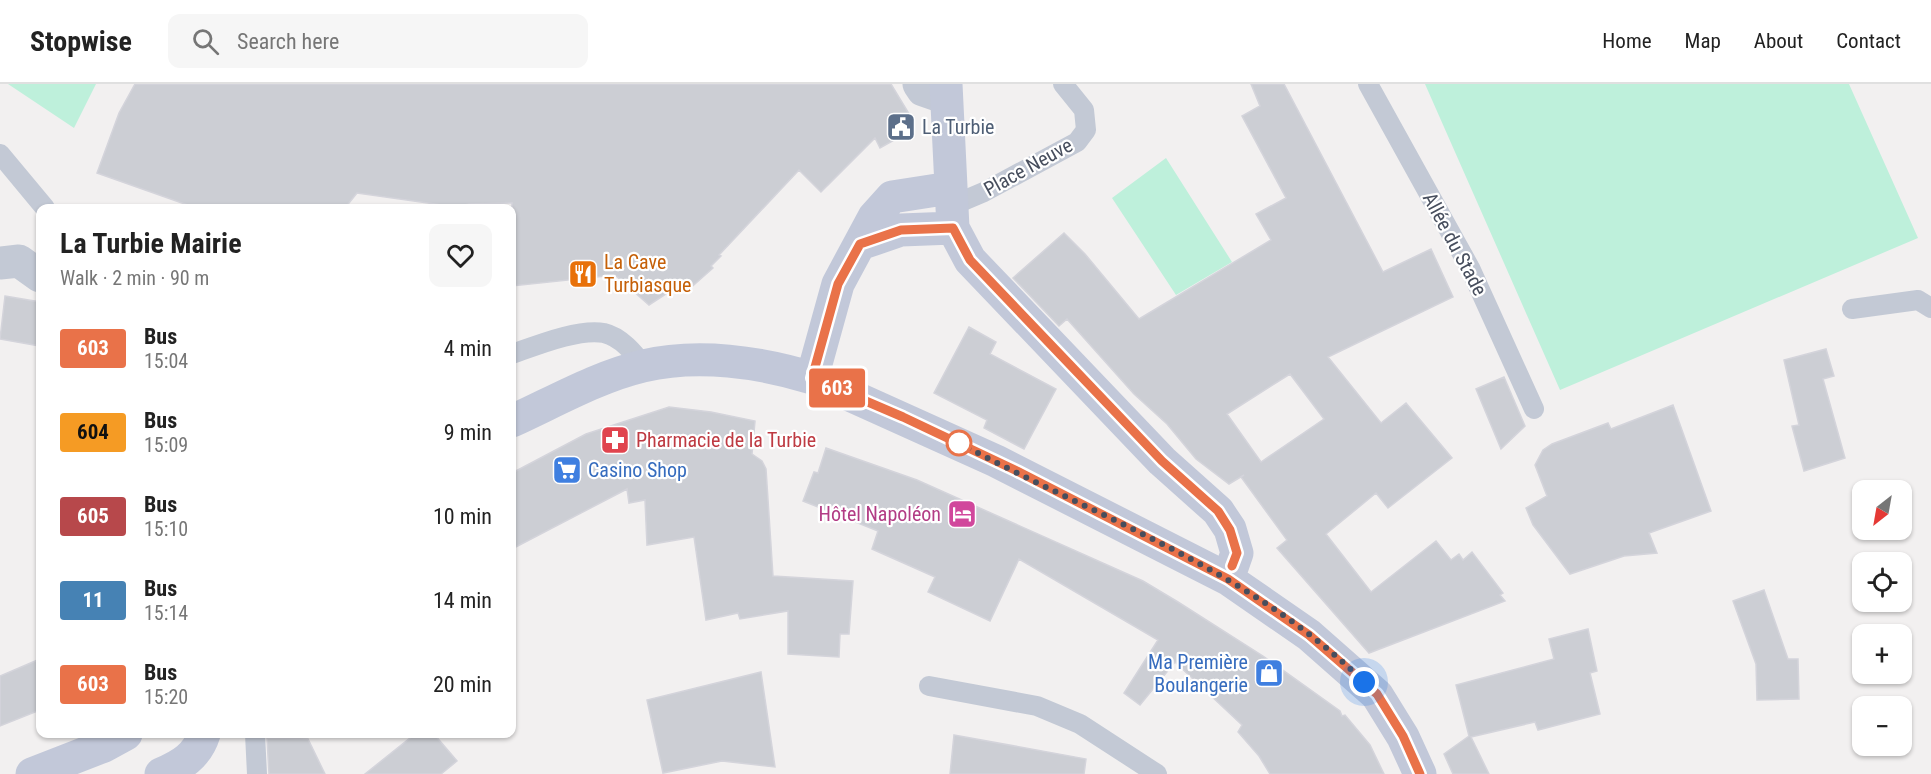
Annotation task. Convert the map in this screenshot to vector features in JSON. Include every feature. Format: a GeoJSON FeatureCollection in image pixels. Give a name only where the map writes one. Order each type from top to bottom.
{"type":"FeatureCollection","features":[{"type":"Feature","properties":{"kind":"main road"},"geometry":{"type":"LineString","coordinates":[[937,89],[951,207],[970,260],[1162,461],[1218,511],[1230,530],[1237,553],[1228,579]]}},
{"type":"Feature","properties":{"kind":"main road"},"geometry":{"type":"LineString","coordinates":[[812,378],[838,284],[874,217],[892,197],[951,207]]}},
{"type":"Feature","properties":{"kind":"main road"},"geometry":{"type":"LineString","coordinates":[[516,419],[604,379],[644,366],[684,361],[735,362],[782,369],[812,378],[903,417],[1017,471],[1228,579],[1309,635],[1377,694],[1403,736],[1420,774]]}},
{"type":"Feature","properties":{"kind":"main road"},"geometry":{"type":"LineString","coordinates":[[32,774],[119,738]]}},
{"type":"Feature","properties":{"kind":"main road"},"geometry":{"type":"LineString","coordinates":[[161,774],[181,766],[198,750],[202,738]]}},
{"type":"Feature","properties":{"kind":"street"},"geometry":{"type":"LineString","coordinates":[[0,263],[20,261],[36,273]]}},
{"type":"Feature","properties":{"kind":"lane","name":"Place Neuve"},"geometry":{"type":"LineString","coordinates":[[951,207],[1077,142],[1086,130],[1084,110],[1063,84]]}},
{"type":"Feature","properties":{"kind":"lane","name":"Allée du Stade"},"geometry":{"type":"LineString","coordinates":[[1368,84],[1470,268],[1534,409]]}},
{"type":"Feature","properties":{"kind":"lane"},"geometry":{"type":"LineString","coordinates":[[0,154],[42,204]]}},
{"type":"Feature","properties":{"kind":"lane"},"geometry":{"type":"LineString","coordinates":[[1852,309],[1918,300],[1931,308]]}},
{"type":"Feature","properties":{"kind":"lane"},"geometry":{"type":"LineString","coordinates":[[516,353],[549,341],[604,333],[628,347],[644,366]]}},
{"type":"Feature","properties":{"kind":"lane"},"geometry":{"type":"LineString","coordinates":[[929,686],[1037,706],[1080,724],[1157,774]]}},
{"type":"Feature","properties":{"kind":"lane"},"geometry":{"type":"LineString","coordinates":[[255,738],[256,774]]}},
{"type":"Feature","properties":{"kind":"green space"},"geometry":{"type":"Polygon","coordinates":[[[8,84],[96,84],[74,128],[8,84]]]}},
{"type":"Feature","properties":{"kind":"green space"},"geometry":{"type":"Polygon","coordinates":[[[1425,84],[1849,84],[1918,238],[1560,390],[1425,84]]]}},
{"type":"Feature","properties":{"kind":"green space"},"geometry":{"type":"Polygon","coordinates":[[[1166,158],[1232,262],[1176,295],[1112,198],[1166,158]]]}},
{"type":"Feature","properties":{"kind":"building"},"geometry":{"type":"Polygon","coordinates":[[[135,84],[891,84],[911,117],[908,119],[914,129],[880,148],[875,138],[821,192],[799,170],[719,255],[721,256],[711,266],[713,268],[687,291],[681,284],[649,305],[615,275],[516,286],[516,204],[512,203],[435,204],[357,193],[348,204],[185,204],[97,173],[119,113],[135,84]]]}},
{"type":"Feature","properties":{"kind":"building"},"geometry":{"type":"Polygon","coordinates":[[[1251,84],[1284,84],[1383,272],[1431,249],[1453,297],[1328,357],[1381,423],[1406,403],[1452,458],[1388,508],[1376,493],[1326,534],[1371,592],[1436,541],[1451,560],[1459,554],[1463,560],[1472,552],[1503,593],[1500,595],[1505,601],[1369,653],[1277,548],[1287,540],[1241,477],[1244,475],[1229,484],[1196,459],[1167,424],[1134,394],[1067,319],[1059,326],[1013,278],[1064,233],[1085,254],[1139,319],[1271,240],[1256,214],[1286,198],[1242,116],[1260,106],[1251,84]],[[1290,374],[1227,414],[1261,462],[1324,419],[1290,374]]]}},
{"type":"Feature","properties":{"kind":"building"},"geometry":{"type":"Polygon","coordinates":[[[5,296],[36,301],[36,345],[0,339],[5,296]]]}},
{"type":"Feature","properties":{"kind":"building"},"geometry":{"type":"Polygon","coordinates":[[[969,327],[996,342],[990,354],[1056,389],[1024,449],[984,428],[987,420],[934,393],[969,327]]]}},
{"type":"Feature","properties":{"kind":"building"},"geometry":{"type":"Polygon","coordinates":[[[1826,349],[1834,376],[1823,379],[1845,458],[1804,471],[1792,426],[1799,425],[1784,360],[1826,349]]]}},
{"type":"Feature","properties":{"kind":"building"},"geometry":{"type":"Polygon","coordinates":[[[1504,377],[1525,426],[1501,449],[1476,389],[1504,377]]]}},
{"type":"Feature","properties":{"kind":"building"},"geometry":{"type":"Polygon","coordinates":[[[1673,405],[1711,511],[1649,533],[1657,553],[1624,556],[1570,574],[1533,525],[1526,508],[1547,496],[1535,465],[1543,450],[1552,444],[1608,423],[1611,429],[1673,405]]]}},
{"type":"Feature","properties":{"kind":"building"},"geometry":{"type":"Polygon","coordinates":[[[669,407],[711,412],[755,421],[752,454],[762,461],[766,469],[773,576],[853,581],[849,634],[840,634],[839,657],[788,654],[788,611],[740,619],[738,613],[706,620],[694,537],[647,545],[645,500],[629,503],[627,489],[516,547],[516,471],[586,434],[669,407]]]}},
{"type":"Feature","properties":{"kind":"building"},"geometry":{"type":"Polygon","coordinates":[[[826,448],[917,480],[1143,581],[1263,656],[1340,711],[1342,716],[1345,715],[1370,745],[1384,774],[1270,774],[1259,756],[1238,732],[1242,725],[1175,662],[1140,705],[1124,693],[1158,640],[1019,559],[990,621],[928,592],[935,577],[872,549],[878,531],[803,501],[814,472],[818,473],[826,448]]]}},
{"type":"Feature","properties":{"kind":"building"},"geometry":{"type":"Polygon","coordinates":[[[1764,590],[1788,659],[1798,659],[1799,699],[1757,700],[1756,664],[1733,601],[1764,590]]]}},
{"type":"Feature","properties":{"kind":"building"},"geometry":{"type":"Polygon","coordinates":[[[1588,629],[1597,671],[1590,673],[1600,714],[1538,730],[1535,722],[1471,737],[1489,774],[1453,774],[1444,754],[1469,736],[1456,685],[1554,659],[1549,639],[1588,629]]]}},
{"type":"Feature","properties":{"kind":"building"},"geometry":{"type":"Polygon","coordinates":[[[36,661],[36,712],[0,726],[0,676],[36,661]]]}},
{"type":"Feature","properties":{"kind":"building"},"geometry":{"type":"Polygon","coordinates":[[[761,672],[775,767],[722,761],[663,773],[647,700],[761,672]]]}},
{"type":"Feature","properties":{"kind":"building"},"geometry":{"type":"Polygon","coordinates":[[[954,735],[1086,759],[1084,774],[950,774],[954,735]]]}},
{"type":"Feature","properties":{"kind":"building"},"geometry":{"type":"Polygon","coordinates":[[[267,738],[308,739],[325,774],[269,774],[267,738]]]}},
{"type":"Feature","properties":{"kind":"building"},"geometry":{"type":"Polygon","coordinates":[[[410,738],[437,738],[457,761],[441,774],[365,774],[410,738]]]}},
{"type":"Feature","properties":{"kind":"bus line","name":"603"},"geometry":{"type":"LineString","coordinates":[[1232,566],[1237,553],[1230,530],[1218,511],[1162,461],[970,260],[953,228],[901,230],[860,244],[838,284],[812,378],[903,417],[1017,471],[1228,579],[1309,635],[1351,669],[1377,694],[1403,736],[1420,774]]}},
{"type":"Feature","properties":{"kind":"place","name":"La Turbie"},"geometry":{"type":"Point","coordinates":[901,127]}},
{"type":"Feature","properties":{"kind":"place","name":"La Cave Turbiasque"},"geometry":{"type":"Point","coordinates":[583,274]}},
{"type":"Feature","properties":{"kind":"place","name":"Pharmacie de la Turbie"},"geometry":{"type":"Point","coordinates":[615,440]}},
{"type":"Feature","properties":{"kind":"place","name":"Casino Shop"},"geometry":{"type":"Point","coordinates":[567,470]}},
{"type":"Feature","properties":{"kind":"place","name":"Hôtel Napoléon"},"geometry":{"type":"Point","coordinates":[962,514]}},
{"type":"Feature","properties":{"kind":"place","name":"Ma Première Boulangerie"},"geometry":{"type":"Point","coordinates":[1269,673]}},
{"type":"Feature","properties":{"kind":"route"},"geometry":{"type":"LineString","coordinates":[[959,443],[1228,579],[1309,635],[1364,682]]}}]}
